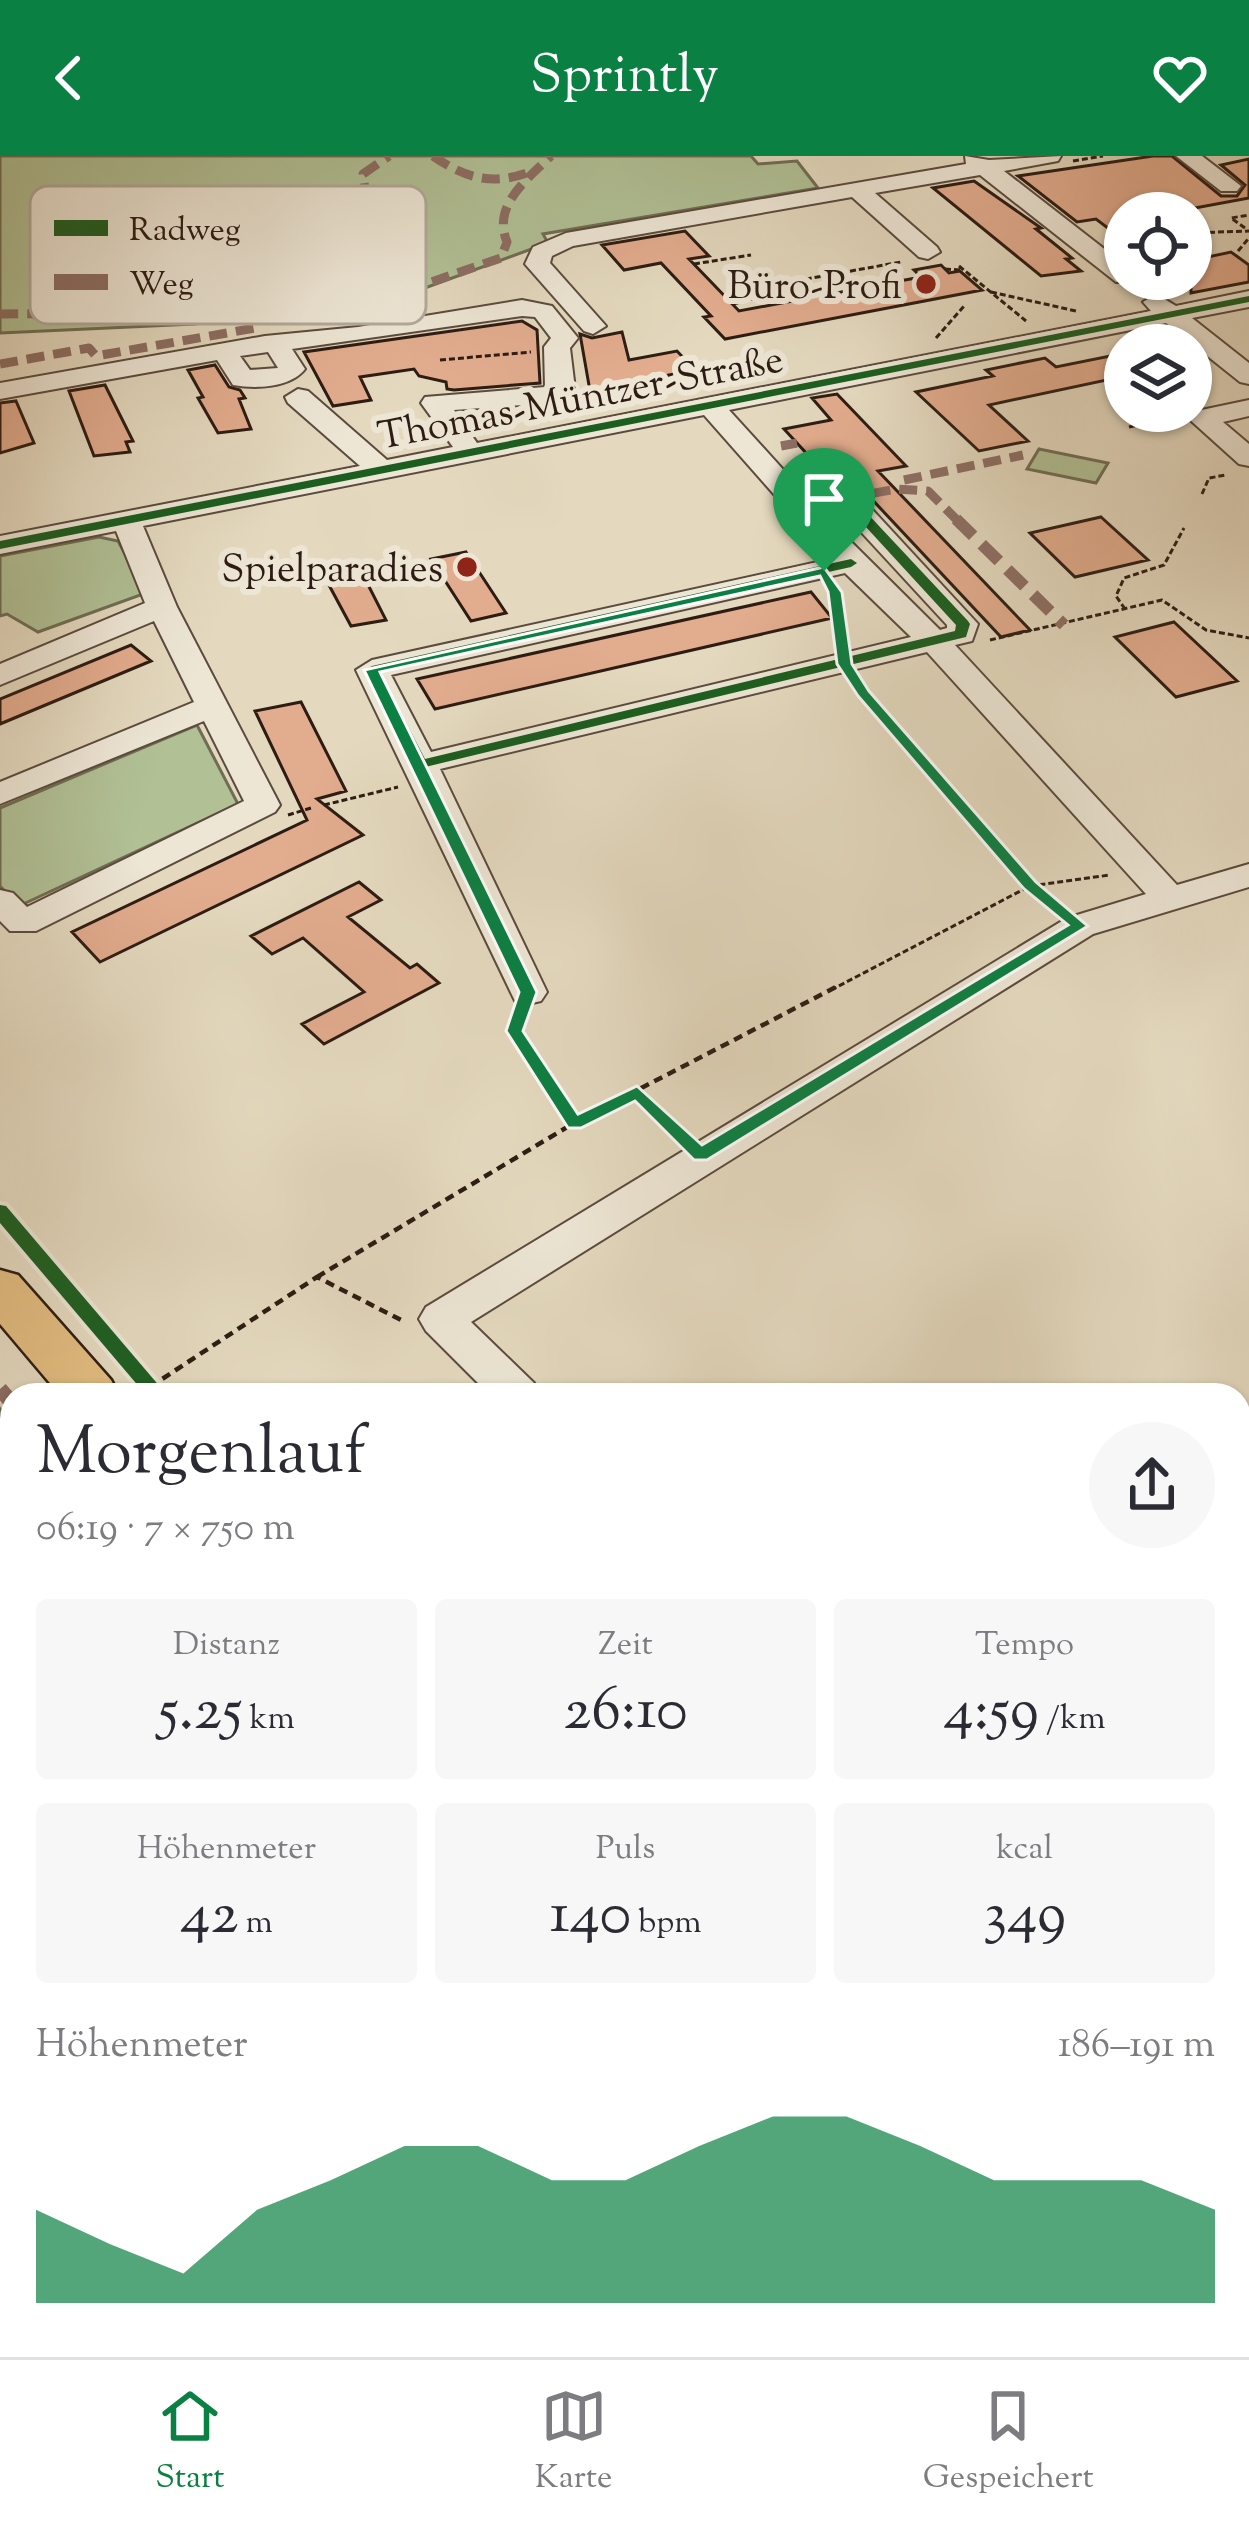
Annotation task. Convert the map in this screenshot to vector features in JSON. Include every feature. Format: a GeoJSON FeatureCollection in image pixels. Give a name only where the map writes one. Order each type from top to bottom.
{"type":"FeatureCollection","features":[{"type":"Feature","properties":{"kind":"main road"},"geometry":{"type":"LineString","coordinates":[[0,1289],[82,1383]]}},
{"type":"Feature","properties":{"kind":"street"},"geometry":{"type":"LineString","coordinates":[[593,326],[537,264],[542,252],[578,236],[856,190],[978,162],[1050,156]]}},
{"type":"Feature","properties":{"kind":"street"},"geometry":{"type":"LineString","coordinates":[[1187,156],[1229,186]]}},
{"type":"Feature","properties":{"kind":"street"},"geometry":{"type":"LineString","coordinates":[[978,162],[1104,261]]}},
{"type":"Feature","properties":{"kind":"street"},"geometry":{"type":"LineString","coordinates":[[856,190],[918,256]]}},
{"type":"Feature","properties":{"kind":"street","name":"Thomas-Müntzer-Straße"},"geometry":{"type":"LineString","coordinates":[[0,545],[469,451],[734,419],[1249,299]]}},
{"type":"Feature","properties":{"kind":"street"},"geometry":{"type":"LineString","coordinates":[[1155,300],[1249,376]]}},
{"type":"Feature","properties":{"kind":"street"},"geometry":{"type":"LineString","coordinates":[[0,391],[224,351],[242,379],[286,375],[292,369],[275,343],[358,345],[522,308],[542,311],[566,338],[557,346],[562,388],[550,395],[435,403],[469,451]]}},
{"type":"Feature","properties":{"kind":"street"},"geometry":{"type":"LineString","coordinates":[[298,397],[379,469]]}},
{"type":"Feature","properties":{"kind":"street"},"geometry":{"type":"LineString","coordinates":[[842,407],[734,419],[802,507],[837,567],[939,646],[1155,884]]}},
{"type":"Feature","properties":{"kind":"street"},"geometry":{"type":"LineString","coordinates":[[1246,464],[1202,418],[1249,408]]}},
{"type":"Feature","properties":{"kind":"street"},"geometry":{"type":"LineString","coordinates":[[424,772],[845,664],[939,646],[961,634],[963,624],[846,499],[802,507]]}},
{"type":"Feature","properties":{"kind":"street"},"geometry":{"type":"LineString","coordinates":[[11,912],[263,805],[162,607],[125,518]]}},
{"type":"Feature","properties":{"kind":"street"},"geometry":{"type":"LineString","coordinates":[[528,992],[372,670],[837,567]]}},
{"type":"Feature","properties":{"kind":"street"},"geometry":{"type":"LineString","coordinates":[[0,675],[162,607]]}},
{"type":"Feature","properties":{"kind":"street"},"geometry":{"type":"LineString","coordinates":[[0,794],[214,705]]}},
{"type":"Feature","properties":{"kind":"street"},"geometry":{"type":"LineString","coordinates":[[506,1383],[441,1319],[701,1155],[1155,884],[1249,875]]}},
{"type":"Feature","properties":{"kind":"path"},"geometry":{"type":"LineString","coordinates":[[1098,157],[1108,164]]}},
{"type":"Feature","properties":{"kind":"path"},"geometry":{"type":"LineString","coordinates":[[1247,230],[1231,218],[1249,215]]}},
{"type":"Feature","properties":{"kind":"path"},"geometry":{"type":"LineString","coordinates":[[1212,232],[1247,230]]}},
{"type":"Feature","properties":{"kind":"path"},"geometry":{"type":"LineString","coordinates":[[1238,251],[1249,238]]}},
{"type":"Feature","properties":{"kind":"path"},"geometry":{"type":"LineString","coordinates":[[694,264],[751,255]]}},
{"type":"Feature","properties":{"kind":"path"},"geometry":{"type":"LineString","coordinates":[[733,304],[782,291],[784,283],[918,256]]}},
{"type":"Feature","properties":{"kind":"path"},"geometry":{"type":"LineString","coordinates":[[959,266],[1040,332]]}},
{"type":"Feature","properties":{"kind":"path"},"geometry":{"type":"LineString","coordinates":[[950,268],[945,269],[958,268],[972,280]]}},
{"type":"Feature","properties":{"kind":"path"},"geometry":{"type":"LineString","coordinates":[[991,292],[1091,314]]}},
{"type":"Feature","properties":{"kind":"path"},"geometry":{"type":"LineString","coordinates":[[934,339],[964,306]]}},
{"type":"Feature","properties":{"kind":"path"},"geometry":{"type":"LineString","coordinates":[[440,360],[549,351]]}},
{"type":"Feature","properties":{"kind":"path"},"geometry":{"type":"LineString","coordinates":[[1202,494],[1209,478],[1246,464]]}},
{"type":"Feature","properties":{"kind":"path"},"geometry":{"type":"LineString","coordinates":[[1125,609],[1116,596],[1124,578],[1164,565],[1184,528]]}},
{"type":"Feature","properties":{"kind":"path"},"geometry":{"type":"LineString","coordinates":[[837,567],[835,592],[845,664],[864,693],[1030,886],[1080,926]]}},
{"type":"Feature","properties":{"kind":"path"},"geometry":{"type":"LineString","coordinates":[[939,646],[1162,600],[1206,630],[1249,638]]}},
{"type":"Feature","properties":{"kind":"path"},"geometry":{"type":"LineString","coordinates":[[324,805],[424,772]]}},
{"type":"Feature","properties":{"kind":"path"},"geometry":{"type":"LineString","coordinates":[[158,1383],[317,1277],[574,1123],[1030,886],[1155,884]]}},
{"type":"Feature","properties":{"kind":"path"},"geometry":{"type":"LineString","coordinates":[[528,992],[514,1031],[574,1123]]}},
{"type":"Feature","properties":{"kind":"path"},"geometry":{"type":"LineString","coordinates":[[637,1092],[701,1155]]}},
{"type":"Feature","properties":{"kind":"path"},"geometry":{"type":"LineString","coordinates":[[317,1277],[402,1322],[441,1319]]}},
{"type":"Feature","properties":{"kind":"green space"},"geometry":{"type":"Polygon","coordinates":[[[0,156],[751,156],[758,164],[797,161],[818,188],[543,234],[548,243],[426,288],[426,186],[30,186],[30,324],[195,324],[0,333],[0,156]]]}},
{"type":"Feature","properties":{"kind":"green space"},"geometry":{"type":"Polygon","coordinates":[[[1039,449],[1108,463],[1096,483],[1027,469],[1039,449]]]}},
{"type":"Feature","properties":{"kind":"green space"},"geometry":{"type":"Polygon","coordinates":[[[99,537],[118,541],[146,593],[38,632],[7,614],[0,616],[0,556],[99,537]]]}},
{"type":"Feature","properties":{"kind":"green space"},"geometry":{"type":"Polygon","coordinates":[[[197,725],[238,804],[19,906],[0,886],[0,808],[197,725]]]}},
{"type":"Feature","properties":{"kind":"building"},"geometry":{"type":"Polygon","coordinates":[[[1172,156],[1221,196],[1237,196],[1245,185],[1221,165],[1249,159],[1249,198],[1212,205],[1212,192],[1104,192],[1104,225],[1096,219],[1077,222],[1018,176],[1172,156]]]}},
{"type":"Feature","properties":{"kind":"building"},"geometry":{"type":"Polygon","coordinates":[[[974,181],[1041,228],[1036,229],[1081,271],[1041,276],[933,188],[974,181]]]}},
{"type":"Feature","properties":{"kind":"building"},"geometry":{"type":"Polygon","coordinates":[[[685,231],[709,256],[689,259],[739,311],[921,277],[914,270],[941,265],[949,273],[960,271],[982,290],[725,339],[704,317],[711,316],[661,263],[624,270],[602,245],[685,231]]]}},
{"type":"Feature","properties":{"kind":"building"},"geometry":{"type":"Polygon","coordinates":[[[1231,252],[1249,265],[1249,282],[1212,289],[1212,256],[1231,252]]]}},
{"type":"Feature","properties":{"kind":"building"},"geometry":{"type":"Polygon","coordinates":[[[522,321],[537,330],[540,383],[454,390],[447,389],[446,382],[419,376],[414,369],[360,377],[371,400],[333,406],[304,352],[522,321]]]}},
{"type":"Feature","properties":{"kind":"building"},"geometry":{"type":"Polygon","coordinates":[[[622,332],[629,360],[677,351],[695,370],[633,382],[634,389],[590,391],[580,334],[592,338],[622,332]]]}},
{"type":"Feature","properties":{"kind":"building"},"geometry":{"type":"Polygon","coordinates":[[[1104,357],[1104,380],[989,405],[1028,441],[979,451],[916,392],[993,376],[986,370],[1045,358],[1056,367],[1104,357]]]}},
{"type":"Feature","properties":{"kind":"building"},"geometry":{"type":"Polygon","coordinates":[[[215,365],[229,387],[240,390],[245,398],[239,399],[251,429],[218,433],[198,398],[203,397],[188,370],[215,365]]]}},
{"type":"Feature","properties":{"kind":"building"},"geometry":{"type":"Polygon","coordinates":[[[105,385],[133,441],[126,442],[130,452],[94,456],[69,391],[105,385]]]}},
{"type":"Feature","properties":{"kind":"building"},"geometry":{"type":"Polygon","coordinates":[[[837,394],[906,466],[878,471],[1030,630],[1001,637],[851,477],[832,481],[784,429],[831,420],[812,398],[837,394]]]}},
{"type":"Feature","properties":{"kind":"building"},"geometry":{"type":"Polygon","coordinates":[[[16,401],[34,443],[0,453],[0,403],[16,401]]]}},
{"type":"Feature","properties":{"kind":"building"},"geometry":{"type":"Polygon","coordinates":[[[1101,517],[1148,560],[1075,577],[1030,533],[1101,517]]]}},
{"type":"Feature","properties":{"kind":"building"},"geometry":{"type":"Polygon","coordinates":[[[466,552],[506,613],[471,621],[431,559],[466,552]]]}},
{"type":"Feature","properties":{"kind":"building"},"geometry":{"type":"Polygon","coordinates":[[[359,567],[386,620],[351,626],[323,574],[359,567]]]}},
{"type":"Feature","properties":{"kind":"building"},"geometry":{"type":"Polygon","coordinates":[[[811,592],[832,618],[435,709],[417,679],[811,592]]]}},
{"type":"Feature","properties":{"kind":"building"},"geometry":{"type":"Polygon","coordinates":[[[1174,622],[1237,681],[1176,697],[1115,637],[1174,622]]]}},
{"type":"Feature","properties":{"kind":"building"},"geometry":{"type":"Polygon","coordinates":[[[131,645],[151,661],[0,724],[0,699],[131,645]]]}},
{"type":"Feature","properties":{"kind":"building"},"geometry":{"type":"Polygon","coordinates":[[[301,702],[346,791],[317,799],[363,835],[100,962],[72,932],[307,820],[255,711],[301,702]]]}},
{"type":"Feature","properties":{"kind":"building"},"geometry":{"type":"Polygon","coordinates":[[[359,882],[381,900],[348,917],[410,968],[417,964],[439,983],[324,1044],[302,1024],[364,992],[303,938],[272,954],[251,936],[359,882]]]}},
{"type":"Feature","properties":{"kind":"marked path"},"geometry":{"type":"LineString","coordinates":[[364,186],[363,174],[389,156]]}},
{"type":"Feature","properties":{"kind":"marked path"},"geometry":{"type":"LineString","coordinates":[[433,156],[480,179],[505,180],[532,171]]}},
{"type":"Feature","properties":{"kind":"marked path"},"geometry":{"type":"LineString","coordinates":[[426,284],[501,258],[507,242],[500,225],[506,206],[551,156]]}},
{"type":"Feature","properties":{"kind":"marked path"},"geometry":{"type":"LineString","coordinates":[[0,314],[30,314]]}},
{"type":"Feature","properties":{"kind":"marked path"},"geometry":{"type":"LineString","coordinates":[[0,364],[89,348],[96,356],[255,328]]}},
{"type":"Feature","properties":{"kind":"marked path"},"geometry":{"type":"LineString","coordinates":[[781,446],[797,443]]}},
{"type":"Feature","properties":{"kind":"marked path"},"geometry":{"type":"LineString","coordinates":[[904,480],[1023,455]]}},
{"type":"Feature","properties":{"kind":"marked path"},"geometry":{"type":"LineString","coordinates":[[846,498],[897,489],[928,491],[1064,625]]}},
{"type":"Feature","properties":{"kind":"cycle path"},"geometry":{"type":"LineString","coordinates":[[0,545],[1249,299]]}},
{"type":"Feature","properties":{"kind":"cycle path"},"geometry":{"type":"LineString","coordinates":[[802,507],[846,498],[963,624],[961,634],[421,764],[372,670],[851,563]]}},
{"type":"Feature","properties":{"kind":"cycle path"},"geometry":{"type":"LineString","coordinates":[[0,1211],[147,1383]]}},
{"type":"Feature","properties":{"kind":"place","name":"Büro-Profi"},"geometry":{"type":"Point","coordinates":[926,284]}},
{"type":"Feature","properties":{"kind":"place","name":"Spielparadies"},"geometry":{"type":"Point","coordinates":[467,567]}},
{"type":"Feature","properties":{"kind":"route"},"geometry":{"type":"LineString","coordinates":[[824,571],[835,592],[845,664],[864,693],[1030,886],[1080,926],[701,1155],[637,1092],[574,1123],[514,1031],[528,992],[372,670],[824,571]]}}]}
